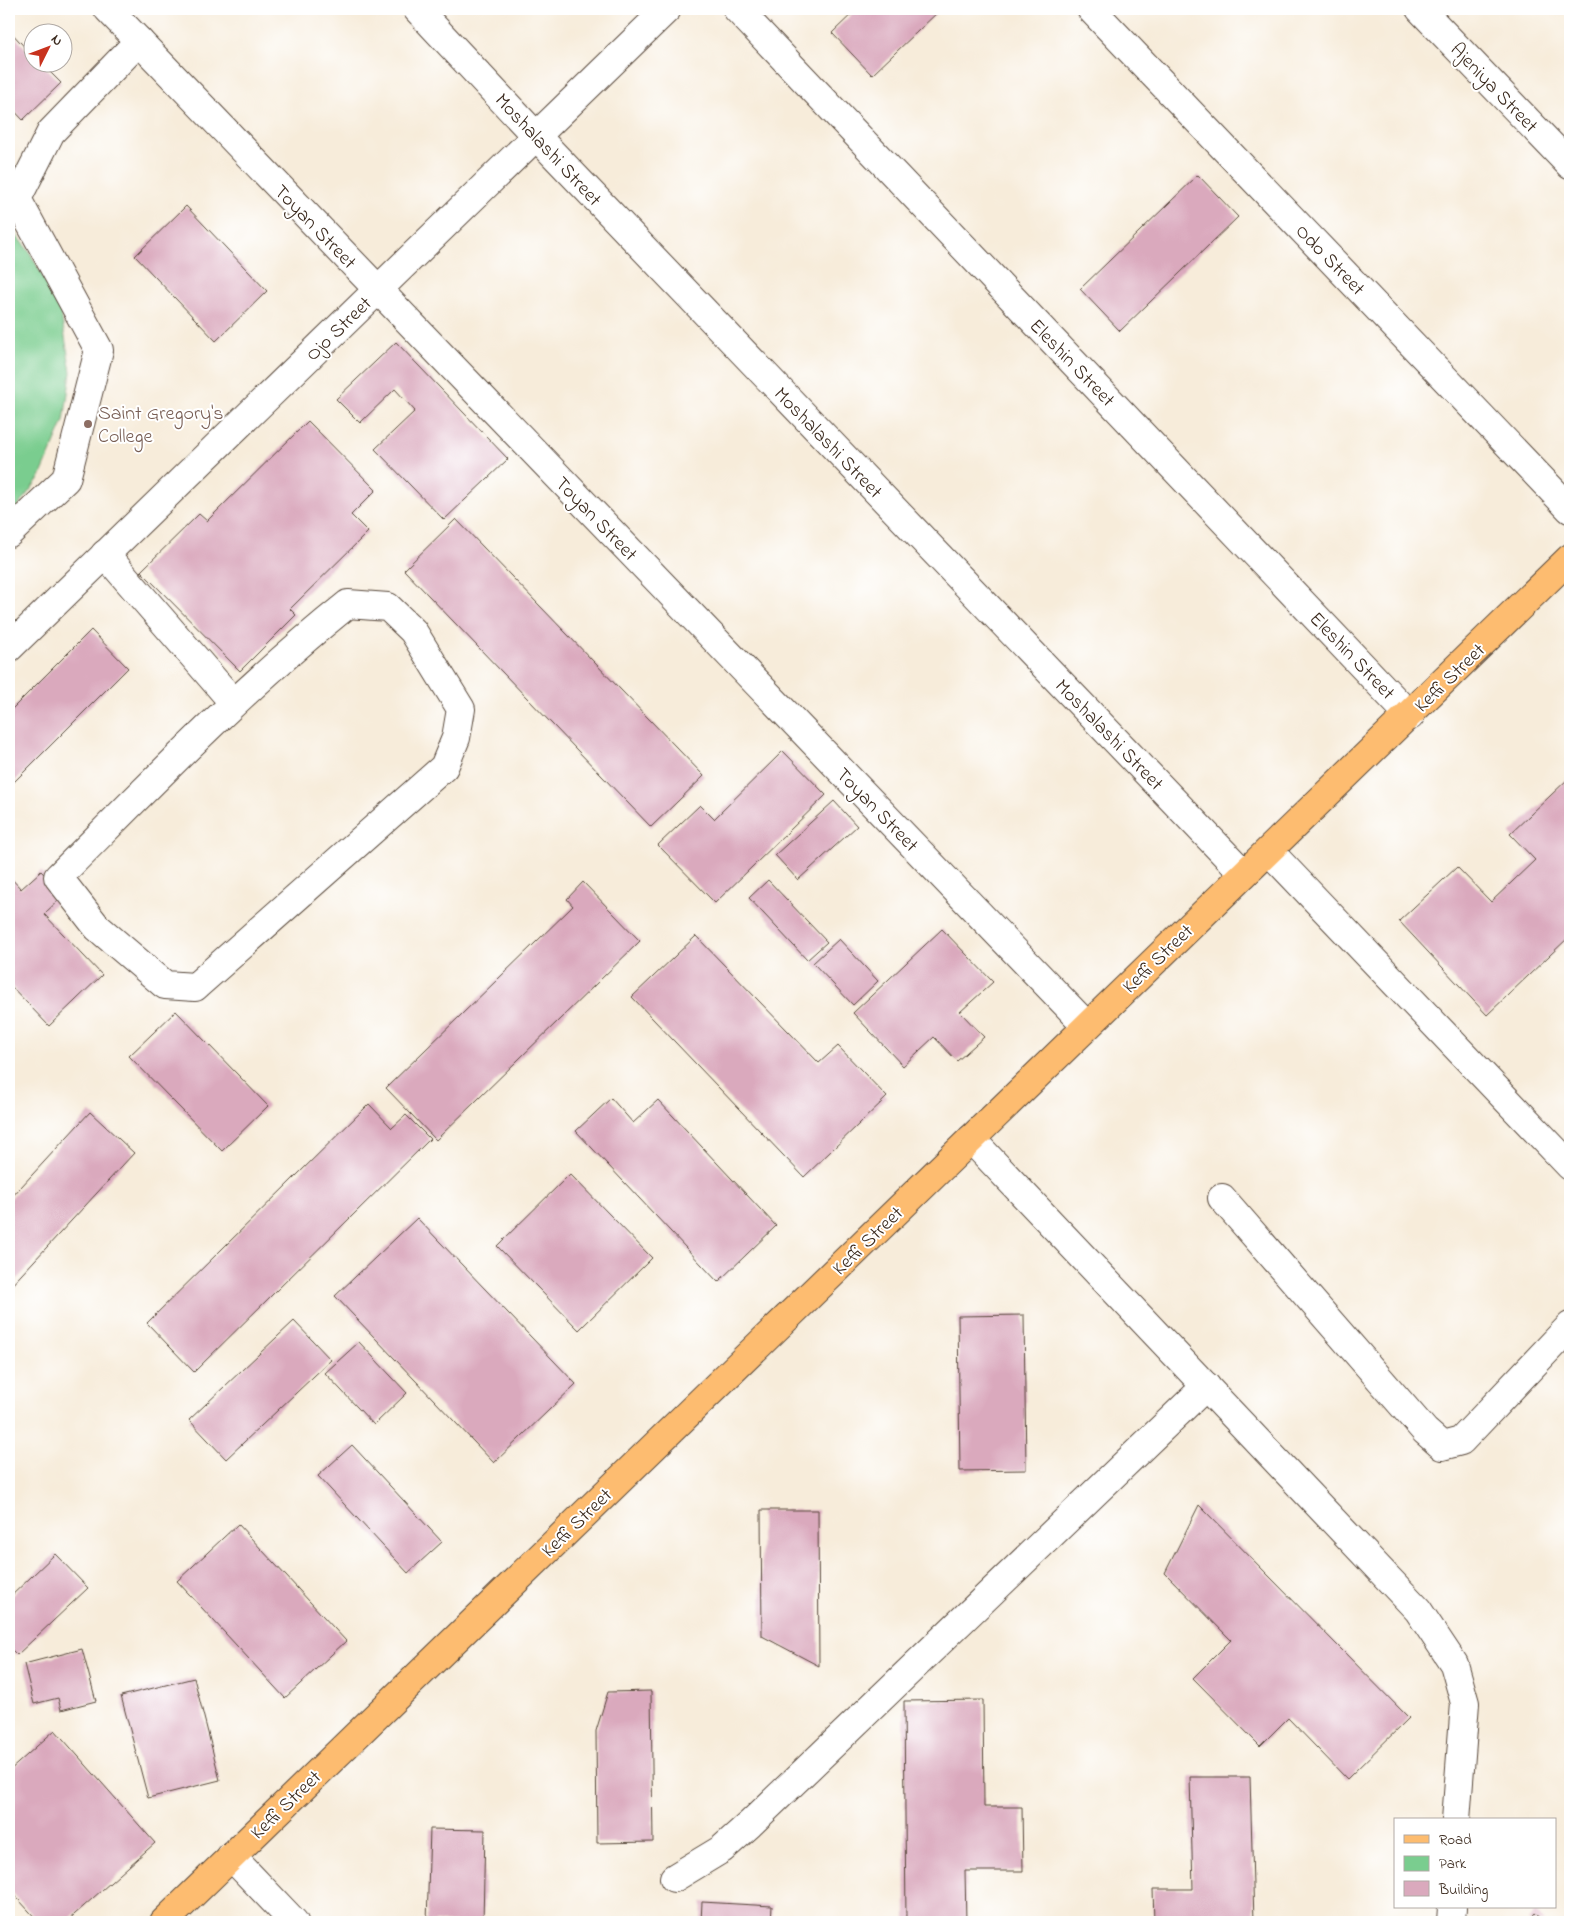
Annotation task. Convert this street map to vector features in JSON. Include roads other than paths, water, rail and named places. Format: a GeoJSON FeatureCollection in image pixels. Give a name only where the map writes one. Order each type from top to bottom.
{"type":"FeatureCollection","features":[{"type":"Feature","properties":{"kind":"main road","name":"Keffi Street"},"geometry":{"type":"LineString","coordinates":[[164,1922],[1244,873],[1410,716],[1570,558]]}},
{"type":"Feature","properties":{"kind":"street","name":"Toyan Street"},"geometry":{"type":"LineString","coordinates":[[108,9],[1087,1026]]}},
{"type":"Feature","properties":{"kind":"street","name":"Moshalashi Street"},"geometry":{"type":"LineString","coordinates":[[417,9],[536,136],[1244,873]]}},
{"type":"Feature","properties":{"kind":"street","name":"Ojo Street"},"geometry":{"type":"LineString","coordinates":[[9,648],[667,9]]}},
{"type":"Feature","properties":{"kind":"street","name":"Eleshin Street"},"geometry":{"type":"LineString","coordinates":[[737,9],[1410,716]]}},
{"type":"Feature","properties":{"kind":"street","name":"Odo Street"},"geometry":{"type":"LineString","coordinates":[[1091,9],[1570,510]]}},
{"type":"Feature","properties":{"kind":"street","name":"Ajeniya Street"},"geometry":{"type":"LineString","coordinates":[[1420,9],[1570,165]]}},
{"type":"Feature","properties":{"kind":"street"},"geometry":{"type":"LineString","coordinates":[[9,533],[66,479],[99,350],[13,194],[51,132],[139,41]]}},
{"type":"Feature","properties":{"kind":"street"},"geometry":{"type":"LineString","coordinates":[[105,554],[234,702]]}},
{"type":"Feature","properties":{"kind":"street"},"geometry":{"type":"LineString","coordinates":[[348,604],[388,607],[414,631],[461,709],[456,738],[444,767],[194,987],[165,985],[97,926],[58,877],[234,702],[298,644],[348,604]]}},
{"type":"Feature","properties":{"kind":"street"},"geometry":{"type":"LineString","coordinates":[[1269,851],[1570,1166]]}},
{"type":"Feature","properties":{"kind":"street"},"geometry":{"type":"LineString","coordinates":[[971,1139],[1418,1610],[1454,1664],[1465,1703],[1456,1818]]}},
{"type":"Feature","properties":{"kind":"street"},"geometry":{"type":"LineString","coordinates":[[1222,1198],[1425,1431],[1442,1446],[1461,1441],[1570,1326]]}},
{"type":"Feature","properties":{"kind":"street"},"geometry":{"type":"LineString","coordinates":[[674,1878],[722,1849],[750,1824],[1206,1386]]}},
{"type":"Feature","properties":{"kind":"street"},"geometry":{"type":"LineString","coordinates":[[231,1856],[294,1922]]}},
{"type":"Feature","properties":{"kind":"street"},"geometry":{"type":"LineString","coordinates":[[1450,1922],[1452,1908]]}},
{"type":"Feature","properties":{"kind":"place","name":"Saint Gregory's College"},"geometry":{"type":"Point","coordinates":[88,424]}}]}
